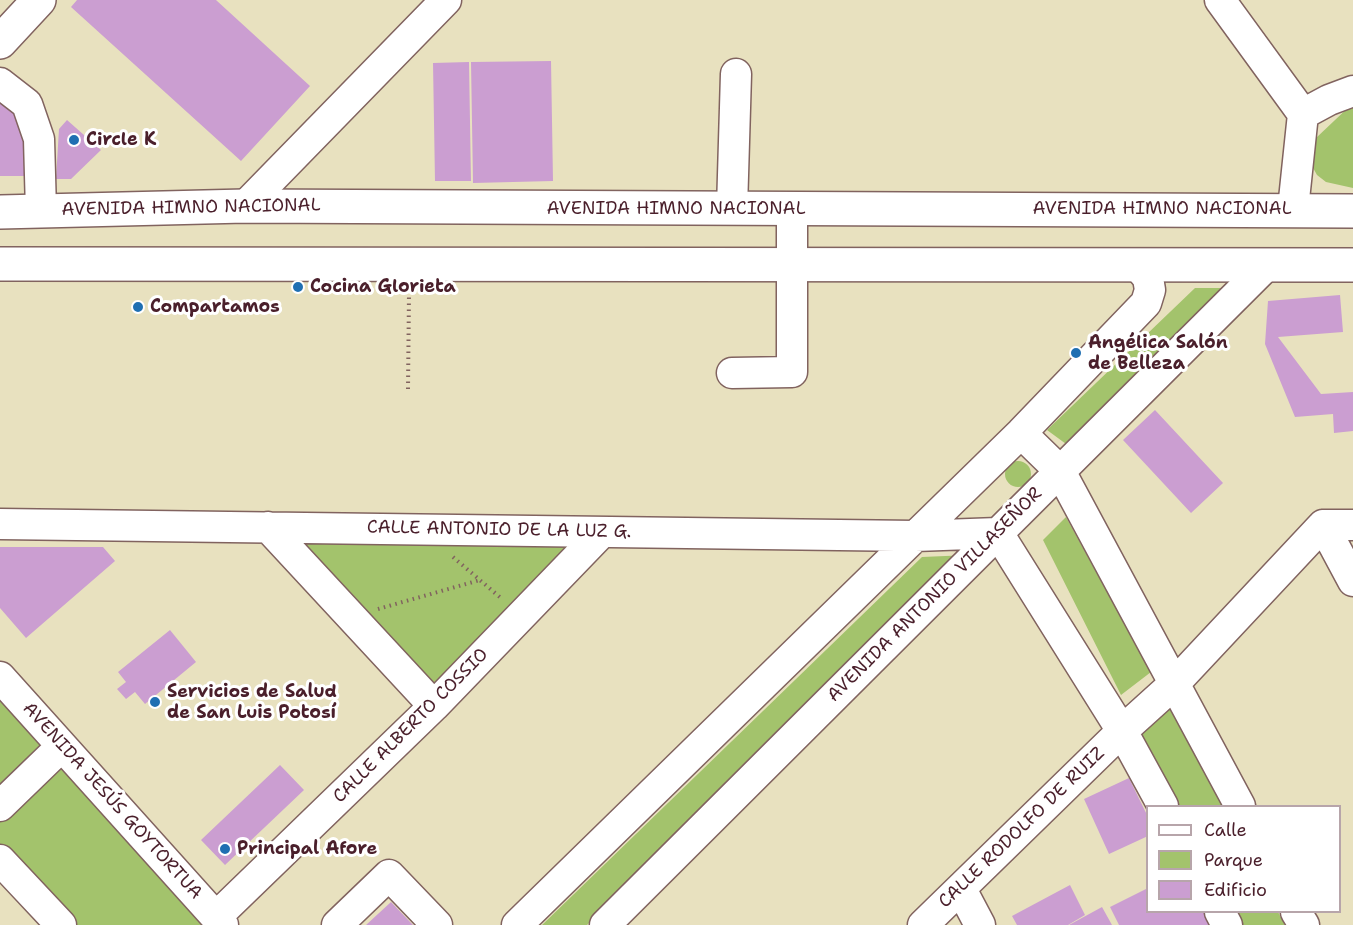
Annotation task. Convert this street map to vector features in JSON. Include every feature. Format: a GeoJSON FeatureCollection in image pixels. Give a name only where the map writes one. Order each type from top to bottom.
{"type":"FeatureCollection","features":[{"type":"Feature","properties":{"kind":"main road"},"geometry":{"type":"LineString","coordinates":[[0,42],[39,0]]}},
{"type":"Feature","properties":{"kind":"main road","name":"AVENIDA HIMNO NACIONAL"},"geometry":{"type":"LineString","coordinates":[[0,212],[245,206],[1353,211]]}},
{"type":"Feature","properties":{"kind":"main road"},"geometry":{"type":"LineString","coordinates":[[0,264],[1353,266]]}},
{"type":"Feature","properties":{"kind":"street"},"geometry":{"type":"LineString","coordinates":[[245,206],[446,0]]}},
{"type":"Feature","properties":{"kind":"street"},"geometry":{"type":"LineString","coordinates":[[1220,0],[1304,114],[1293,209]]}},
{"type":"Feature","properties":{"kind":"street"},"geometry":{"type":"LineString","coordinates":[[732,209],[736,74]]}},
{"type":"Feature","properties":{"kind":"street"},"geometry":{"type":"LineString","coordinates":[[0,83],[27,104],[39,139],[41,211]]}},
{"type":"Feature","properties":{"kind":"street"},"geometry":{"type":"LineString","coordinates":[[1304,114],[1329,100],[1353,91]]}},
{"type":"Feature","properties":{"kind":"street"},"geometry":{"type":"LineString","coordinates":[[732,374],[792,372],[792,210]]}},
{"type":"Feature","properties":{"kind":"street"},"geometry":{"type":"LineString","coordinates":[[517,925],[1021,433],[1146,303],[1150,290],[1148,278],[1138,266]]}},
{"type":"Feature","properties":{"kind":"street","name":"AVENIDA ANTONIO VILLASEÑOR"},"geometry":{"type":"LineString","coordinates":[[605,925],[1266,266]]}},
{"type":"Feature","properties":{"kind":"street"},"geometry":{"type":"LineString","coordinates":[[1021,433],[1060,471],[1239,805]]}},
{"type":"Feature","properties":{"kind":"street","name":"CALLE ANTONIO DE LA LUZ G."},"geometry":{"type":"LineString","coordinates":[[0,524],[915,536],[998,533]]}},
{"type":"Feature","properties":{"kind":"street"},"geometry":{"type":"LineString","coordinates":[[1353,525],[1323,525],[1353,581]]}},
{"type":"Feature","properties":{"kind":"street","name":"CALLE RODOLFO DE RUIZ"},"geometry":{"type":"LineString","coordinates":[[923,925],[1122,731],[1174,684],[1323,525]]}},
{"type":"Feature","properties":{"kind":"street"},"geometry":{"type":"LineString","coordinates":[[268,527],[434,706]]}},
{"type":"Feature","properties":{"kind":"street","name":"CALLE ALBERTO COSSIO"},"geometry":{"type":"LineString","coordinates":[[220,921],[434,706],[602,532]]}},
{"type":"Feature","properties":{"kind":"street"},"geometry":{"type":"LineString","coordinates":[[998,533],[1122,731],[1162,805]]}},
{"type":"Feature","properties":{"kind":"street","name":"AVENIDA JESÚS GOYTORTUA"},"geometry":{"type":"LineString","coordinates":[[0,677],[220,921]]}},
{"type":"Feature","properties":{"kind":"street"},"geometry":{"type":"LineString","coordinates":[[0,806],[62,746]]}},
{"type":"Feature","properties":{"kind":"street"},"geometry":{"type":"LineString","coordinates":[[0,860],[61,925]]}},
{"type":"Feature","properties":{"kind":"street"},"geometry":{"type":"LineString","coordinates":[[337,925],[389,875],[437,925]]}},
{"type":"Feature","properties":{"kind":"street"},"geometry":{"type":"LineString","coordinates":[[361,925],[402,889]]}},
{"type":"Feature","properties":{"kind":"street"},"geometry":{"type":"LineString","coordinates":[[961,889],[980,925]]}},
{"type":"Feature","properties":{"kind":"path"},"geometry":{"type":"LineString","coordinates":[[408,389],[410,264]]}},
{"type":"Feature","properties":{"kind":"path"},"geometry":{"type":"LineString","coordinates":[[420,529],[521,615]]}},
{"type":"Feature","properties":{"kind":"path"},"geometry":{"type":"LineString","coordinates":[[352,617],[480,580]]}},
{"type":"Feature","properties":{"kind":"green space"},"geometry":{"type":"Polygon","coordinates":[[[1353,103],[1353,188],[1326,182],[1317,175],[1312,166],[1311,152],[1316,138],[1353,103]]]}},
{"type":"Feature","properties":{"kind":"green space"},"geometry":{"type":"Polygon","coordinates":[[[1195,288],[1239,288],[1077,452],[1047,430],[1195,288]]]}},
{"type":"Feature","properties":{"kind":"green space"},"geometry":{"type":"Polygon","coordinates":[[[1018,461],[1027,465],[1031,474],[1027,483],[1018,487],[1009,483],[1005,474],[1009,465],[1018,461]]]}},
{"type":"Feature","properties":{"kind":"green space"},"geometry":{"type":"Polygon","coordinates":[[[1066,517],[1151,672],[1121,695],[1043,540],[1066,517]]]}},
{"type":"Feature","properties":{"kind":"green space"},"geometry":{"type":"Polygon","coordinates":[[[268,527],[602,532],[434,706],[268,527]]]}},
{"type":"Feature","properties":{"kind":"green space"},"geometry":{"type":"Polygon","coordinates":[[[969,555],[587,925],[542,925],[922,557],[969,555]]]}},
{"type":"Feature","properties":{"kind":"green space"},"geometry":{"type":"Polygon","coordinates":[[[0,678],[220,925],[62,925],[0,859],[0,678]]]}},
{"type":"Feature","properties":{"kind":"green space"},"geometry":{"type":"Polygon","coordinates":[[[1171,705],[1222,805],[1175,805],[1137,737],[1171,705]]]}},
{"type":"Feature","properties":{"kind":"green space"},"geometry":{"type":"Polygon","coordinates":[[[1234,913],[1279,913],[1285,925],[1240,925],[1234,913]]]}},
{"type":"Feature","properties":{"kind":"building"},"geometry":{"type":"Polygon","coordinates":[[[77,0],[216,0],[310,86],[241,161],[71,7],[77,0]]]}},
{"type":"Feature","properties":{"kind":"building"},"geometry":{"type":"Polygon","coordinates":[[[551,61],[553,181],[473,183],[471,62],[551,61]]]}},
{"type":"Feature","properties":{"kind":"building"},"geometry":{"type":"Polygon","coordinates":[[[469,62],[471,181],[435,181],[433,63],[469,62]]]}},
{"type":"Feature","properties":{"kind":"building"},"geometry":{"type":"Polygon","coordinates":[[[0,99],[23,118],[28,176],[0,176],[0,99]]]}},
{"type":"Feature","properties":{"kind":"building","name":"Circle K"},"geometry":{"type":"Polygon","coordinates":[[[67,120],[101,150],[71,179],[56,179],[59,129],[67,120]]]}},
{"type":"Feature","properties":{"kind":"building"},"geometry":{"type":"Polygon","coordinates":[[[1340,295],[1343,332],[1278,337],[1321,394],[1353,392],[1353,431],[1334,433],[1333,414],[1295,417],[1265,344],[1268,301],[1340,295]]]}},
{"type":"Feature","properties":{"kind":"building"},"geometry":{"type":"Polygon","coordinates":[[[1155,410],[1223,483],[1191,513],[1123,440],[1155,410]]]}},
{"type":"Feature","properties":{"kind":"building"},"geometry":{"type":"Polygon","coordinates":[[[0,547],[103,547],[115,561],[26,638],[0,608],[0,547]]]}},
{"type":"Feature","properties":{"kind":"building"},"geometry":{"type":"Polygon","coordinates":[[[170,630],[196,662],[145,704],[135,692],[126,699],[117,689],[126,682],[118,672],[170,630]]]}},
{"type":"Feature","properties":{"kind":"building"},"geometry":{"type":"Polygon","coordinates":[[[280,765],[304,790],[225,865],[201,840],[280,765]]]}},
{"type":"Feature","properties":{"kind":"building"},"geometry":{"type":"Polygon","coordinates":[[[1129,778],[1146,813],[1146,837],[1109,854],[1084,799],[1129,778]]]}},
{"type":"Feature","properties":{"kind":"building"},"geometry":{"type":"Polygon","coordinates":[[[1070,885],[1085,915],[1068,925],[1017,925],[1012,916],[1070,885]]]}},
{"type":"Feature","properties":{"kind":"building"},"geometry":{"type":"Polygon","coordinates":[[[1146,889],[1146,913],[1208,913],[1214,925],[1119,925],[1110,907],[1146,889]]]}},
{"type":"Feature","properties":{"kind":"building"},"geometry":{"type":"Polygon","coordinates":[[[391,902],[413,925],[366,925],[391,902]]]}},
{"type":"Feature","properties":{"kind":"building"},"geometry":{"type":"Polygon","coordinates":[[[1102,907],[1112,925],[1069,925],[1102,907]]]}},
{"type":"Feature","properties":{"kind":"place","name":"Circle K"},"geometry":{"type":"Point","coordinates":[74,140]}},
{"type":"Feature","properties":{"kind":"place","name":"Cocina Glorieta"},"geometry":{"type":"Point","coordinates":[298,287]}},
{"type":"Feature","properties":{"kind":"place","name":"Compartamos"},"geometry":{"type":"Point","coordinates":[138,307]}},
{"type":"Feature","properties":{"kind":"place","name":"Angélica Salón de Belleza"},"geometry":{"type":"Point","coordinates":[1076,353]}},
{"type":"Feature","properties":{"kind":"place","name":"Servicios de Salud de San Luis Potosí"},"geometry":{"type":"Point","coordinates":[155,702]}},
{"type":"Feature","properties":{"kind":"place","name":"Principal Afore"},"geometry":{"type":"Point","coordinates":[225,849]}}]}
